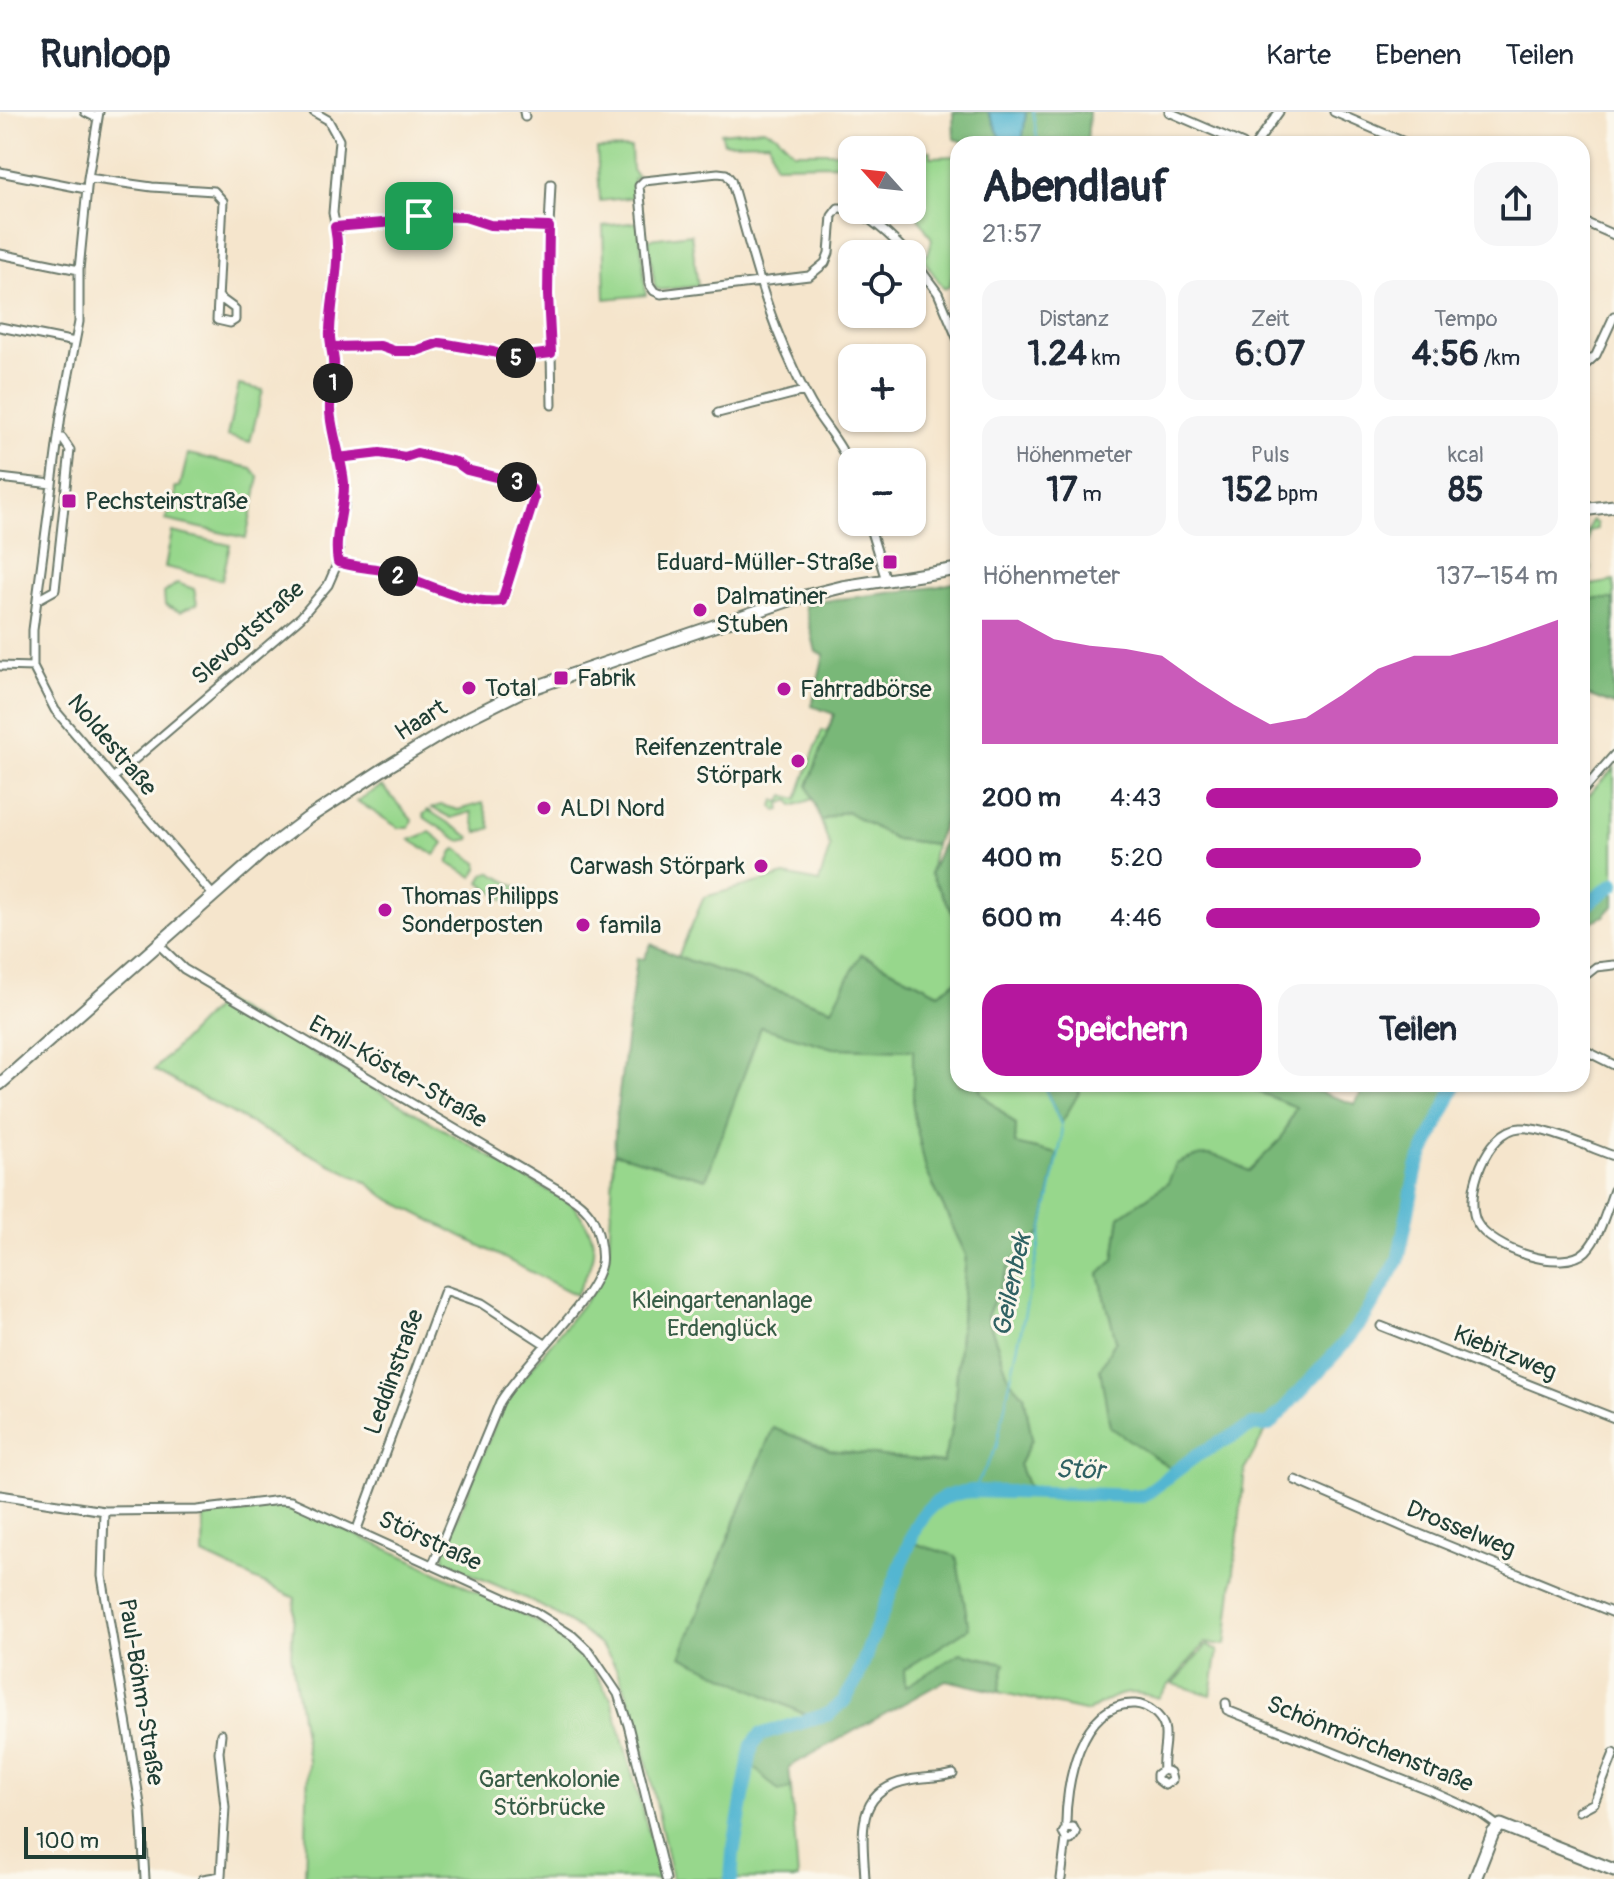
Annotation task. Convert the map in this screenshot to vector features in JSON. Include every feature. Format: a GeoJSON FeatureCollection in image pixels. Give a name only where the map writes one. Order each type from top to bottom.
{"type":"FeatureCollection","features":[{"type":"Feature","properties":{"kind":"main road"},"geometry":{"type":"LineString","coordinates":[[1590,509],[1614,506]]}},
{"type":"Feature","properties":{"kind":"main road","name":"Haart"},"geometry":{"type":"LineString","coordinates":[[0,1084],[264,851],[308,818],[466,719],[503,700],[793,599],[950,570]]}},
{"type":"Feature","properties":{"kind":"main road","name":"Schönmörchenstraße"},"geometry":{"type":"LineString","coordinates":[[1498,1826],[1504,1825],[1614,1870]]}},
{"type":"Feature","properties":{"kind":"main road"},"geometry":{"type":"LineString","coordinates":[[1475,1879],[1498,1826]]}},
{"type":"Feature","properties":{"kind":"street"},"geometry":{"type":"LineString","coordinates":[[85,112],[98,115]]}},
{"type":"Feature","properties":{"kind":"street","name":"Slevogtstraße"},"geometry":{"type":"LineString","coordinates":[[113,778],[308,611],[328,585],[338,562],[339,522],[344,507],[343,475],[330,407],[334,360],[331,297],[338,239],[333,213],[339,140],[328,120],[314,112]]}},
{"type":"Feature","properties":{"kind":"street"},"geometry":{"type":"LineString","coordinates":[[1169,112],[1224,136]]}},
{"type":"Feature","properties":{"kind":"street"},"geometry":{"type":"LineString","coordinates":[[1262,136],[1279,112]]}},
{"type":"Feature","properties":{"kind":"street"},"geometry":{"type":"LineString","coordinates":[[1334,112],[1391,136]]}},
{"type":"Feature","properties":{"kind":"street","name":"Noldestraße"},"geometry":{"type":"LineString","coordinates":[[98,115],[86,189],[79,270],[79,322],[64,389],[33,630],[33,667],[55,710],[213,895]]}},
{"type":"Feature","properties":{"kind":"street"},"geometry":{"type":"LineString","coordinates":[[0,172],[86,189]]}},
{"type":"Feature","properties":{"kind":"street"},"geometry":{"type":"LineString","coordinates":[[842,448],[804,391],[787,355],[762,282],[729,176],[718,173],[640,184],[649,284],[661,294],[762,282],[809,276],[821,268],[829,253],[831,223],[838,208],[846,208],[863,216],[891,240]]}},
{"type":"Feature","properties":{"kind":"street"},"geometry":{"type":"LineString","coordinates":[[88,178],[214,191],[223,201],[220,298]]}},
{"type":"Feature","properties":{"kind":"street"},"geometry":{"type":"LineString","coordinates":[[551,184],[548,295],[552,405]]}},
{"type":"Feature","properties":{"kind":"street"},"geometry":{"type":"LineString","coordinates":[[335,227],[442,216],[465,217],[490,225],[549,227]]}},
{"type":"Feature","properties":{"kind":"street"},"geometry":{"type":"LineString","coordinates":[[1590,224],[1614,235]]}},
{"type":"Feature","properties":{"kind":"street"},"geometry":{"type":"LineString","coordinates":[[0,254],[79,270]]}},
{"type":"Feature","properties":{"kind":"street"},"geometry":{"type":"LineString","coordinates":[[926,277],[950,317]]}},
{"type":"Feature","properties":{"kind":"street"},"geometry":{"type":"LineString","coordinates":[[1590,361],[1596,355],[1614,316]]}},
{"type":"Feature","properties":{"kind":"street"},"geometry":{"type":"LineString","coordinates":[[0,327],[75,342]]}},
{"type":"Feature","properties":{"kind":"street"},"geometry":{"type":"LineString","coordinates":[[331,347],[380,346],[394,351],[416,351],[439,343],[511,358],[551,353]]}},
{"type":"Feature","properties":{"kind":"street"},"geometry":{"type":"LineString","coordinates":[[718,413],[804,391]]}},
{"type":"Feature","properties":{"kind":"street","name":"Noldestraße"},"geometry":{"type":"LineString","coordinates":[[37,600],[55,590],[70,450],[58,437]]}},
{"type":"Feature","properties":{"kind":"street"},"geometry":{"type":"LineString","coordinates":[[338,458],[380,453],[405,457],[417,453],[456,462],[467,470],[524,484],[532,489],[534,499],[505,604],[463,599],[381,570],[361,569],[338,562]]}},
{"type":"Feature","properties":{"kind":"street"},"geometry":{"type":"LineString","coordinates":[[0,478],[52,484]]}},
{"type":"Feature","properties":{"kind":"street"},"geometry":{"type":"LineString","coordinates":[[872,536],[886,580]]}},
{"type":"Feature","properties":{"kind":"street"},"geometry":{"type":"LineString","coordinates":[[0,666],[33,667]]}},
{"type":"Feature","properties":{"kind":"street"},"geometry":{"type":"LineString","coordinates":[[1590,783],[1614,755]]}},
{"type":"Feature","properties":{"kind":"street","name":"Emil-Köster-Straße"},"geometry":{"type":"LineString","coordinates":[[158,944],[184,969],[205,982],[579,1203],[592,1217],[601,1264],[590,1288],[545,1344]]}},
{"type":"Feature","properties":{"kind":"street"},"geometry":{"type":"LineString","coordinates":[[1590,972],[1596,967],[1614,965]]}},
{"type":"Feature","properties":{"kind":"street"},"geometry":{"type":"LineString","coordinates":[[1590,1053],[1614,1065]]}},
{"type":"Feature","properties":{"kind":"street"},"geometry":{"type":"LineString","coordinates":[[1614,1156],[1535,1129],[1509,1130],[1496,1138],[1488,1151],[1473,1192],[1473,1207],[1478,1224],[1498,1242],[1539,1258],[1569,1260],[1584,1254],[1589,1248],[1614,1190]]}},
{"type":"Feature","properties":{"kind":"street","name":"Leddinstraße"},"geometry":{"type":"LineString","coordinates":[[357,1529],[445,1290],[482,1303],[545,1344]]}},
{"type":"Feature","properties":{"kind":"street","name":"Kiebitzweg"},"geometry":{"type":"LineString","coordinates":[[1381,1326],[1614,1418]]}},
{"type":"Feature","properties":{"kind":"street"},"geometry":{"type":"LineString","coordinates":[[433,1564],[500,1402],[512,1382],[545,1344]]}},
{"type":"Feature","properties":{"kind":"street","name":"Drosselweg"},"geometry":{"type":"LineString","coordinates":[[1295,1480],[1614,1613]]}},
{"type":"Feature","properties":{"kind":"street","name":"Störstraße"},"geometry":{"type":"LineString","coordinates":[[0,1495],[104,1511],[197,1510],[281,1500],[302,1504],[535,1612],[589,1651],[618,1694],[666,1879]]}},
{"type":"Feature","properties":{"kind":"street","name":"Paul-Böhm-Straße"},"geometry":{"type":"LineString","coordinates":[[104,1511],[102,1576],[141,1810],[145,1879]]}},
{"type":"Feature","properties":{"kind":"street","name":"Schönmörchenstraße"},"geometry":{"type":"LineString","coordinates":[[1226,1703],[1227,1710],[1431,1791],[1480,1813],[1498,1826]]}},
{"type":"Feature","properties":{"kind":"street"},"geometry":{"type":"LineString","coordinates":[[1061,1879],[1069,1788],[1087,1730],[1103,1715],[1125,1704],[1141,1704],[1156,1714],[1165,1732],[1163,1770]]}},
{"type":"Feature","properties":{"kind":"street"},"geometry":{"type":"LineString","coordinates":[[203,1879],[221,1876],[225,1807],[219,1752],[221,1734]]}},
{"type":"Feature","properties":{"kind":"street"},"geometry":{"type":"LineString","coordinates":[[1579,1811],[1594,1803],[1614,1753]]}},
{"type":"Feature","properties":{"kind":"street"},"geometry":{"type":"LineString","coordinates":[[865,1879],[862,1825],[869,1803],[886,1789],[904,1781],[953,1774]]}},
{"type":"Feature","properties":{"kind":"green space"},"geometry":{"type":"Polygon","coordinates":[[[953,112],[988,112],[1000,136],[954,136],[953,112]]]}},
{"type":"Feature","properties":{"kind":"green space"},"geometry":{"type":"Polygon","coordinates":[[[1026,112],[1089,112],[1088,136],[1023,136],[1026,112]]]}},
{"type":"Feature","properties":{"kind":"green space"},"geometry":{"type":"Polygon","coordinates":[[[763,129],[776,134],[794,152],[838,152],[838,164],[775,165],[769,142],[724,143],[721,133],[763,129]]]}},
{"type":"Feature","properties":{"kind":"green space"},"geometry":{"type":"Polygon","coordinates":[[[631,148],[632,170],[639,178],[633,179],[635,197],[600,201],[597,149],[631,148]]]}},
{"type":"Feature","properties":{"kind":"green space"},"geometry":{"type":"Polygon","coordinates":[[[926,151],[931,151],[931,157],[950,156],[950,286],[944,289],[926,263],[932,239],[922,224],[926,224],[926,151]]]}},
{"type":"Feature","properties":{"kind":"green space"},"geometry":{"type":"Polygon","coordinates":[[[639,222],[646,295],[605,299],[603,226],[639,222]]]}},
{"type":"Feature","properties":{"kind":"green space"},"geometry":{"type":"Polygon","coordinates":[[[691,234],[698,286],[655,288],[648,239],[691,234]]]}},
{"type":"Feature","properties":{"kind":"green space"},"geometry":{"type":"Polygon","coordinates":[[[239,385],[263,390],[250,442],[227,436],[239,385]]]}},
{"type":"Feature","properties":{"kind":"green space"},"geometry":{"type":"Polygon","coordinates":[[[188,454],[251,468],[259,478],[246,538],[165,520],[175,501],[175,487],[180,487],[188,454]]]}},
{"type":"Feature","properties":{"kind":"green space"},"geometry":{"type":"Polygon","coordinates":[[[1592,520],[1597,524],[1597,529],[1590,531],[1592,520]]]}},
{"type":"Feature","properties":{"kind":"green space"},"geometry":{"type":"Polygon","coordinates":[[[172,532],[230,545],[222,580],[165,567],[172,532]]]}},
{"type":"Feature","properties":{"kind":"green space"},"geometry":{"type":"Polygon","coordinates":[[[1614,581],[1614,599],[1590,599],[1590,585],[1614,581]]]}},
{"type":"Feature","properties":{"kind":"green space"},"geometry":{"type":"Polygon","coordinates":[[[177,583],[194,589],[197,604],[180,612],[165,605],[164,593],[177,583]]]}},
{"type":"Feature","properties":{"kind":"green space"},"geometry":{"type":"Polygon","coordinates":[[[950,584],[950,811],[935,844],[895,839],[848,812],[821,821],[808,786],[834,714],[812,706],[824,654],[816,652],[805,606],[950,584]]]}},
{"type":"Feature","properties":{"kind":"green space"},"geometry":{"type":"Polygon","coordinates":[[[1590,599],[1614,599],[1614,705],[1590,696],[1590,599]]]}},
{"type":"Feature","properties":{"kind":"green space"},"geometry":{"type":"Polygon","coordinates":[[[822,730],[828,732],[808,786],[813,799],[793,806],[790,800],[780,804],[781,810],[776,811],[773,806],[775,800],[781,802],[784,795],[797,799],[822,730]]]}},
{"type":"Feature","properties":{"kind":"green space"},"geometry":{"type":"Polygon","coordinates":[[[1614,768],[1614,884],[1590,902],[1590,794],[1614,768]]]}},
{"type":"Feature","properties":{"kind":"green space"},"geometry":{"type":"Polygon","coordinates":[[[382,786],[412,820],[409,828],[399,828],[357,801],[382,786]]]}},
{"type":"Feature","properties":{"kind":"green space"},"geometry":{"type":"Polygon","coordinates":[[[483,803],[491,828],[477,833],[471,812],[451,818],[432,808],[441,805],[458,810],[483,803]]]}},
{"type":"Feature","properties":{"kind":"green space"},"geometry":{"type":"Polygon","coordinates":[[[428,810],[470,839],[460,841],[425,818],[423,815],[428,810]]]}},
{"type":"Feature","properties":{"kind":"green space"},"geometry":{"type":"Polygon","coordinates":[[[848,812],[895,839],[935,844],[930,873],[950,908],[950,985],[938,993],[862,954],[833,1009],[678,957],[704,897],[785,875],[819,882],[830,847],[821,821],[848,812]]]}},
{"type":"Feature","properties":{"kind":"green space"},"geometry":{"type":"Polygon","coordinates":[[[950,825],[950,908],[930,873],[950,825]]]}},
{"type":"Feature","properties":{"kind":"green space"},"geometry":{"type":"Polygon","coordinates":[[[430,832],[444,843],[435,855],[410,840],[430,832]]]}},
{"type":"Feature","properties":{"kind":"green space"},"geometry":{"type":"Polygon","coordinates":[[[457,849],[478,863],[473,877],[448,863],[457,849]]]}},
{"type":"Feature","properties":{"kind":"green space"},"geometry":{"type":"Polygon","coordinates":[[[490,872],[518,888],[517,893],[512,890],[505,901],[480,882],[490,872]]]}},
{"type":"Feature","properties":{"kind":"green space"},"geometry":{"type":"Polygon","coordinates":[[[1614,884],[1614,905],[1604,916],[1590,922],[1590,902],[1614,884]]]}},
{"type":"Feature","properties":{"kind":"green space"},"geometry":{"type":"Polygon","coordinates":[[[651,944],[678,957],[832,1009],[861,954],[938,993],[950,985],[950,1092],[981,1092],[1016,1125],[1015,1144],[1058,1154],[1042,1232],[1010,1264],[987,1316],[1010,1381],[1024,1395],[1032,1439],[1019,1465],[1030,1492],[973,1491],[943,1498],[920,1521],[910,1542],[956,1556],[969,1628],[904,1670],[905,1687],[960,1653],[1005,1663],[999,1692],[946,1680],[789,1767],[791,1788],[779,1791],[747,1761],[752,1748],[773,1730],[813,1718],[681,1656],[773,1428],[829,1450],[943,1463],[953,1424],[966,1255],[926,1170],[913,1111],[913,1050],[833,1048],[761,1027],[706,1179],[614,1153],[637,958],[644,959],[651,944]]]}},
{"type":"Feature","properties":{"kind":"green space"},"geometry":{"type":"Polygon","coordinates":[[[222,1000],[573,1205],[589,1230],[593,1250],[576,1295],[387,1198],[366,1182],[154,1070],[222,1000]]]}},
{"type":"Feature","properties":{"kind":"green space","name":"Kleingartenanlage Erdenglück"},"geometry":{"type":"Polygon","coordinates":[[[761,1026],[833,1048],[914,1050],[913,1111],[926,1170],[966,1255],[953,1424],[943,1463],[829,1450],[773,1428],[681,1655],[814,1719],[760,1735],[779,1790],[791,1788],[798,1879],[672,1879],[636,1720],[613,1663],[601,1646],[565,1620],[526,1598],[444,1563],[444,1551],[504,1402],[593,1291],[608,1264],[614,1153],[706,1179],[761,1026]]]}},
{"type":"Feature","properties":{"kind":"green space"},"geometry":{"type":"Polygon","coordinates":[[[1047,1092],[1061,1123],[1078,1092],[1259,1092],[1296,1107],[1281,1139],[1249,1171],[1168,1183],[1120,1216],[1114,1260],[1099,1274],[1116,1340],[1100,1370],[1176,1471],[1233,1435],[1269,1425],[1245,1469],[1226,1645],[1205,1643],[1158,1698],[1138,1693],[1122,1694],[1088,1712],[999,1692],[1005,1663],[960,1653],[906,1688],[903,1670],[969,1628],[910,1542],[920,1520],[944,1497],[958,1493],[1030,1492],[1019,1465],[1032,1439],[1024,1395],[1010,1381],[987,1316],[1010,1264],[1042,1232],[1058,1154],[1014,1144],[1016,1125],[981,1093],[1047,1092]]]}},
{"type":"Feature","properties":{"kind":"green space"},"geometry":{"type":"Polygon","coordinates":[[[1047,1092],[1079,1092],[1061,1124],[1047,1092]]]}},
{"type":"Feature","properties":{"kind":"green space"},"geometry":{"type":"Polygon","coordinates":[[[1259,1092],[1320,1092],[1355,1104],[1362,1092],[1448,1092],[1417,1167],[1398,1261],[1366,1315],[1342,1346],[1269,1425],[1233,1435],[1176,1472],[1110,1427],[1100,1369],[1116,1340],[1099,1274],[1114,1260],[1120,1216],[1168,1183],[1176,1164],[1205,1155],[1229,1161],[1249,1171],[1281,1139],[1296,1107],[1259,1092]]]}},
{"type":"Feature","properties":{"kind":"green space","name":"Gartenkolonie Störbrücke"},"geometry":{"type":"Polygon","coordinates":[[[283,1505],[294,1507],[412,1560],[540,1623],[585,1658],[611,1698],[659,1869],[658,1879],[305,1879],[308,1761],[291,1654],[295,1598],[203,1555],[204,1514],[283,1505]]]}},
{"type":"Feature","properties":{"kind":"green space"},"geometry":{"type":"Polygon","coordinates":[[[1207,1645],[1218,1650],[1211,1695],[1173,1684],[1207,1645]]]}},
{"type":"Feature","properties":{"kind":"water"},"geometry":{"type":"Polygon","coordinates":[[[988,112],[1026,112],[1023,136],[1000,136],[988,112]]]}},
{"type":"Feature","properties":{"kind":"waterway","name":"Geilenbek"},"geometry":{"type":"LineString","coordinates":[[1033,112],[1037,136]]}},
{"type":"Feature","properties":{"kind":"waterway","name":"Stör"},"geometry":{"type":"LineString","coordinates":[[1590,902],[1614,884]]}},
{"type":"Feature","properties":{"kind":"waterway","name":"Geilenbek"},"geometry":{"type":"LineString","coordinates":[[973,1491],[996,1448],[1062,1138],[1061,1124],[1047,1092]]}},
{"type":"Feature","properties":{"kind":"waterway","name":"Stör"},"geometry":{"type":"LineString","coordinates":[[731,1879],[752,1745],[760,1735],[829,1714],[844,1701],[856,1681],[916,1526],[927,1511],[939,1500],[973,1491],[1143,1496],[1197,1455],[1253,1425],[1269,1425],[1342,1346],[1366,1315],[1398,1261],[1417,1167],[1452,1092]]}},
{"type":"Feature","properties":{"kind":"place","name":"Pechsteinstraße"},"geometry":{"type":"Point","coordinates":[69,501]}},
{"type":"Feature","properties":{"kind":"place","name":"Eduard-Müller-Straße"},"geometry":{"type":"Point","coordinates":[890,562]}},
{"type":"Feature","properties":{"kind":"place","name":"Dalmatiner Stuben"},"geometry":{"type":"Point","coordinates":[700,610]}},
{"type":"Feature","properties":{"kind":"place","name":"Fabrik"},"geometry":{"type":"Point","coordinates":[561,678]}},
{"type":"Feature","properties":{"kind":"place","name":"Total"},"geometry":{"type":"Point","coordinates":[469,688]}},
{"type":"Feature","properties":{"kind":"place","name":"Fahrradbörse"},"geometry":{"type":"Point","coordinates":[784,689]}},
{"type":"Feature","properties":{"kind":"place","name":"Reifenzentrale Störpark"},"geometry":{"type":"Point","coordinates":[798,761]}},
{"type":"Feature","properties":{"kind":"place","name":"ALDI Nord"},"geometry":{"type":"Point","coordinates":[544,808]}},
{"type":"Feature","properties":{"kind":"place","name":"Carwash Störpark"},"geometry":{"type":"Point","coordinates":[761,866]}},
{"type":"Feature","properties":{"kind":"place","name":"Thomas Philipps Sonderposten"},"geometry":{"type":"Point","coordinates":[385,910]}},
{"type":"Feature","properties":{"kind":"place","name":"famila"},"geometry":{"type":"Point","coordinates":[583,925]}},
{"type":"Feature","properties":{"kind":"route"},"geometry":{"type":"LineString","coordinates":[[419,216],[406,221],[335,227],[338,239],[329,337],[331,347],[334,360],[330,407],[338,458],[344,484],[344,507],[339,522],[336,554],[338,562],[361,569],[381,570],[463,599],[502,601],[534,499],[532,489],[524,484],[467,470],[456,462],[417,453],[405,457],[380,453],[338,458],[330,407],[333,396],[334,360],[331,347],[380,346],[394,351],[416,351],[439,343],[511,358],[551,353],[549,227],[490,225],[465,217],[419,216]]}}]}
